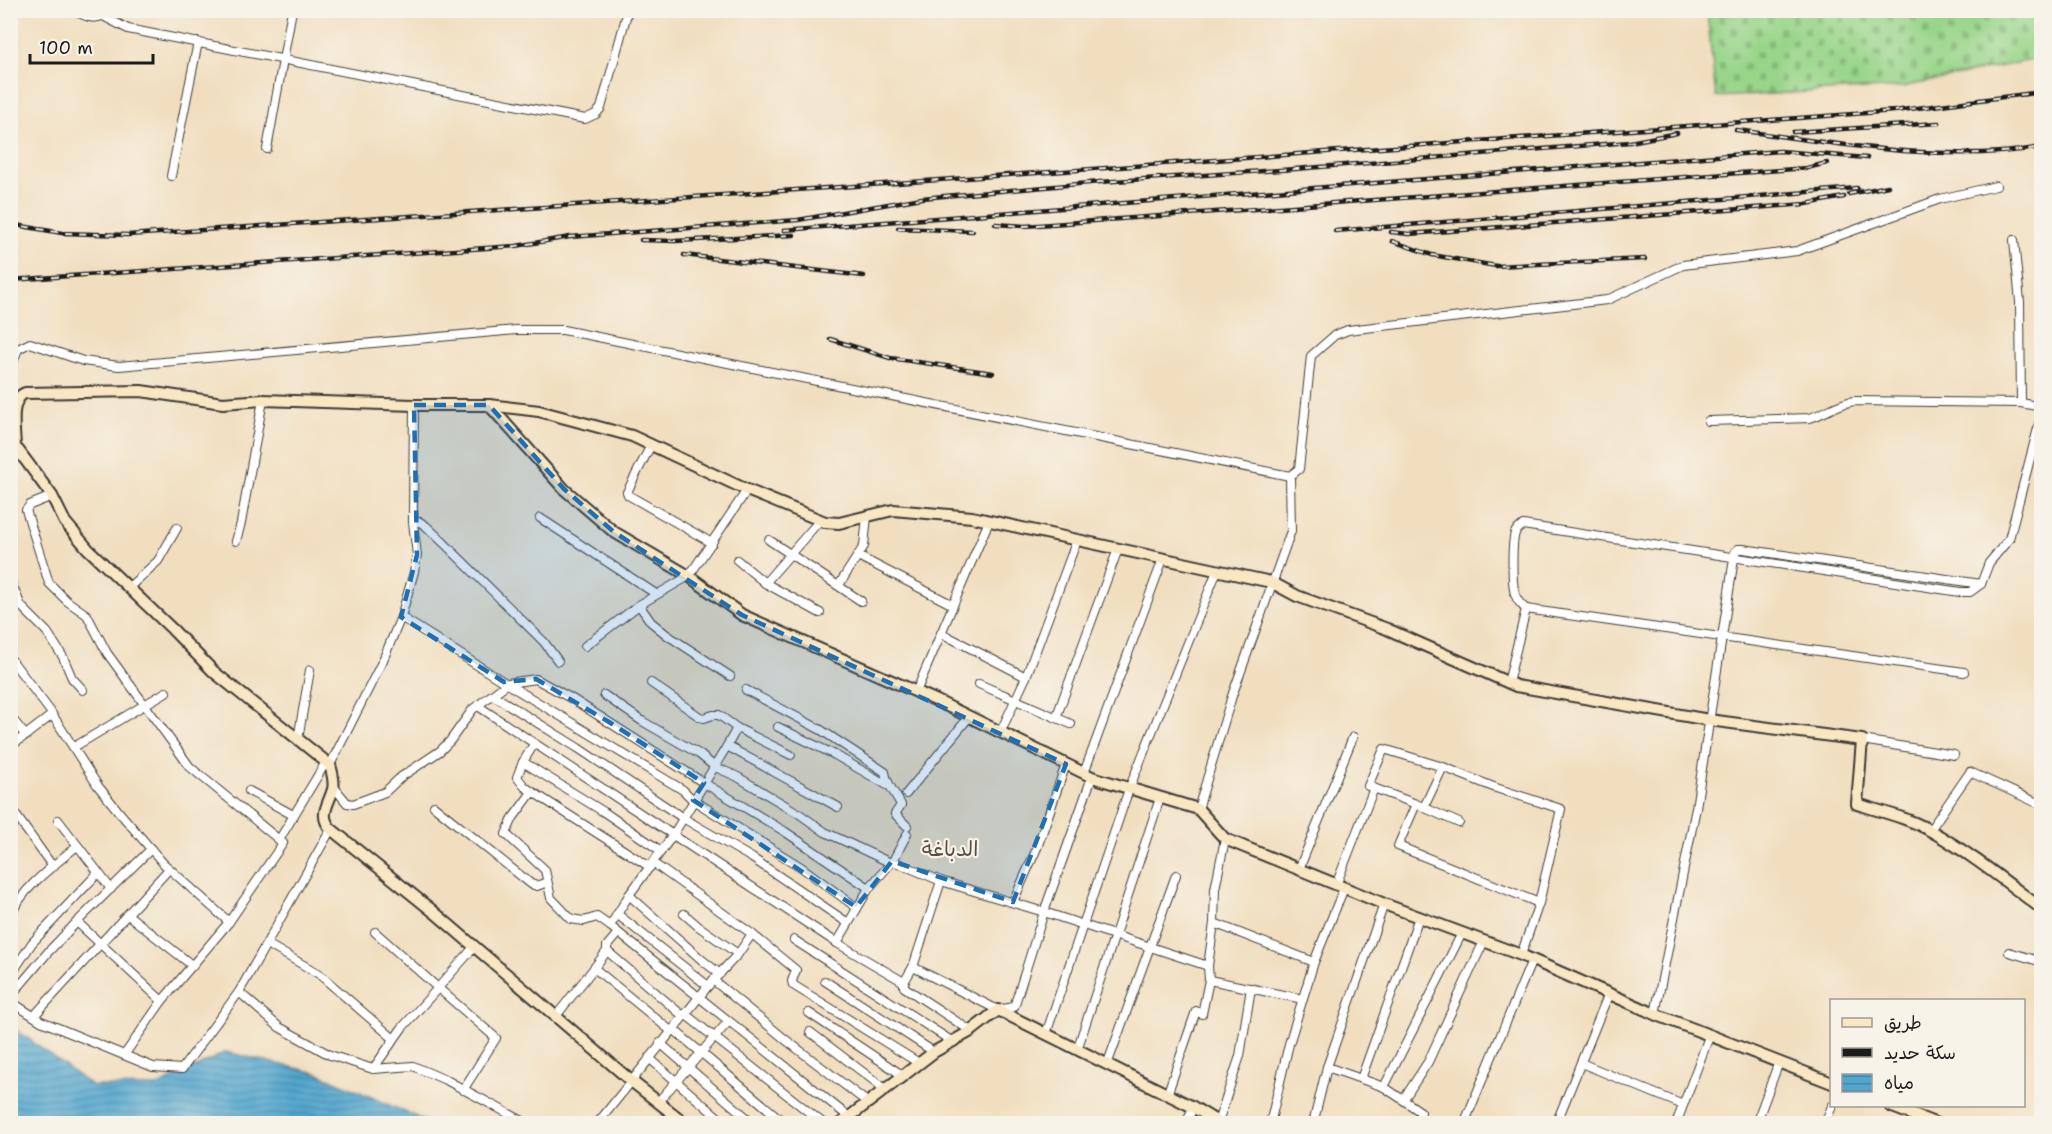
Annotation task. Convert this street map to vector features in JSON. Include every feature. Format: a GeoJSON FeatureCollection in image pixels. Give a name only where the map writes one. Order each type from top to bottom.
{"type":"FeatureCollection","features":[{"type":"Feature","properties":{"kind":"street"},"geometry":{"type":"LineString","coordinates":[[74,10],[91,19],[106,13],[128,29],[585,119],[596,114],[601,108],[628,10]]}},
{"type":"Feature","properties":{"kind":"street"},"geometry":{"type":"LineString","coordinates":[[267,149],[292,10]]}},
{"type":"Feature","properties":{"kind":"street"},"geometry":{"type":"LineString","coordinates":[[171,176],[198,42]]}},
{"type":"Feature","properties":{"kind":"street"},"geometry":{"type":"LineString","coordinates":[[10,370],[18,350],[30,343],[83,361],[119,366],[516,330],[563,330],[1290,476],[1299,469],[1311,356],[1335,335],[1348,330],[1607,300],[1683,265],[1797,251],[1940,199],[1996,186]]}},
{"type":"Feature","properties":{"kind":"street"},"geometry":{"type":"LineString","coordinates":[[2014,240],[2020,302],[2021,403]]}},
{"type":"Feature","properties":{"kind":"street"},"geometry":{"type":"LineString","coordinates":[[869,888],[784,831],[574,700],[536,679],[508,683],[473,709],[440,751],[401,777],[385,792],[353,804],[347,803],[334,787],[328,764],[214,672],[88,549],[65,522],[52,496],[20,452],[13,448],[15,403],[18,396],[25,393],[141,391],[223,403],[263,400],[489,405],[539,411],[632,436],[747,490],[820,520],[839,522],[884,511],[902,510],[989,521],[1271,582],[1297,596],[1387,629],[1516,686],[1709,720],[1862,740],[1954,755]]}},
{"type":"Feature","properties":{"kind":"street"},"geometry":{"type":"LineString","coordinates":[[236,541],[263,400]]}},
{"type":"Feature","properties":{"kind":"street"},"geometry":{"type":"LineString","coordinates":[[1708,421],[1810,418],[1822,415],[1843,402],[1854,401],[2021,403],[2042,407]]}},
{"type":"Feature","properties":{"kind":"street"},"geometry":{"type":"LineString","coordinates":[[279,840],[328,764],[383,660],[401,617],[417,555],[413,522],[414,405]]}},
{"type":"Feature","properties":{"kind":"street"},"geometry":{"type":"LineString","coordinates":[[489,405],[564,489],[614,532],[688,576],[742,615],[916,692],[1088,775],[1198,809],[1225,839],[1384,904],[1484,940],[1655,1014],[1830,1082]]}},
{"type":"Feature","properties":{"kind":"street"},"geometry":{"type":"LineString","coordinates":[[1964,672],[1526,609],[1515,594],[1514,541],[1516,531],[1523,525],[1970,592],[1981,584],[1989,563],[2009,539],[2042,413]]}},
{"type":"Feature","properties":{"kind":"street"},"geometry":{"type":"LineString","coordinates":[[651,445],[638,468],[627,492],[628,495],[712,543]]}},
{"type":"Feature","properties":{"kind":"street"},"geometry":{"type":"LineString","coordinates":[[1198,809],[1232,696],[1291,531],[1290,476]]}},
{"type":"Feature","properties":{"kind":"street"},"geometry":{"type":"LineString","coordinates":[[585,645],[639,605],[688,576],[747,490]]}},
{"type":"Feature","properties":{"kind":"street"},"geometry":{"type":"LineString","coordinates":[[52,496],[30,505],[27,510],[49,583],[67,601],[87,615],[107,653],[190,767],[283,843],[229,922],[162,1001],[125,1054]]}},
{"type":"Feature","properties":{"kind":"street"},"geometry":{"type":"LineString","coordinates":[[839,585],[864,546],[867,516]]}},
{"type":"Feature","properties":{"kind":"street"},"geometry":{"type":"LineString","coordinates":[[540,518],[656,594]]}},
{"type":"Feature","properties":{"kind":"street"},"geometry":{"type":"LineString","coordinates":[[765,583],[820,520]]}},
{"type":"Feature","properties":{"kind":"street"},"geometry":{"type":"LineString","coordinates":[[916,692],[989,521]]}},
{"type":"Feature","properties":{"kind":"street"},"geometry":{"type":"LineString","coordinates":[[413,522],[420,522],[426,526],[444,543],[544,642],[558,661]]}},
{"type":"Feature","properties":{"kind":"street"},"geometry":{"type":"LineString","coordinates":[[128,588],[158,561],[177,528]]}},
{"type":"Feature","properties":{"kind":"street"},"geometry":{"type":"LineString","coordinates":[[769,540],[861,601]]}},
{"type":"Feature","properties":{"kind":"street"},"geometry":{"type":"LineString","coordinates":[[1000,733],[1026,677],[1077,540]]}},
{"type":"Feature","properties":{"kind":"street"},"geometry":{"type":"LineString","coordinates":[[1056,718],[1118,549]]}},
{"type":"Feature","properties":{"kind":"street"},"geometry":{"type":"LineString","coordinates":[[858,556],[953,605]]}},
{"type":"Feature","properties":{"kind":"street"},"geometry":{"type":"LineString","coordinates":[[1655,1014],[1696,808],[1734,557]]}},
{"type":"Feature","properties":{"kind":"street"},"geometry":{"type":"LineString","coordinates":[[532,792],[513,818],[506,834],[545,870],[554,903],[572,920],[584,921],[597,917],[610,926],[699,997],[844,1120],[934,1052],[971,1031],[998,1010],[1014,1007],[1088,775],[1163,559]]}},
{"type":"Feature","properties":{"kind":"street"},"geometry":{"type":"LineString","coordinates":[[738,560],[765,583],[820,613]]}},
{"type":"Feature","properties":{"kind":"street"},"geometry":{"type":"LineString","coordinates":[[1046,1034],[1129,789],[1217,571]]}},
{"type":"Feature","properties":{"kind":"street"},"geometry":{"type":"LineString","coordinates":[[10,580],[21,606],[47,632],[63,657],[70,674],[83,690]]}},
{"type":"Feature","properties":{"kind":"street"},"geometry":{"type":"LineString","coordinates":[[639,605],[651,622],[667,635],[730,676]]}},
{"type":"Feature","properties":{"kind":"street"},"geometry":{"type":"LineString","coordinates":[[1509,683],[1526,609]]}},
{"type":"Feature","properties":{"kind":"street"},"geometry":{"type":"LineString","coordinates":[[401,617],[682,790],[693,800],[801,867],[856,907]]}},
{"type":"Feature","properties":{"kind":"street"},"geometry":{"type":"LineString","coordinates":[[941,633],[1026,677]]}},
{"type":"Feature","properties":{"kind":"street"},"geometry":{"type":"LineString","coordinates":[[10,658],[52,715],[98,786],[169,869],[229,922]]}},
{"type":"Feature","properties":{"kind":"street"},"geometry":{"type":"LineString","coordinates":[[298,739],[310,670]]}},
{"type":"Feature","properties":{"kind":"street"},"geometry":{"type":"LineString","coordinates":[[651,682],[700,717],[719,716],[737,728],[791,755]]}},
{"type":"Feature","properties":{"kind":"street"},"geometry":{"type":"LineString","coordinates":[[979,684],[1071,724]]}},
{"type":"Feature","properties":{"kind":"street"},"geometry":{"type":"LineString","coordinates":[[746,690],[821,730],[885,772],[887,785]]}},
{"type":"Feature","properties":{"kind":"street"},"geometry":{"type":"LineString","coordinates":[[74,747],[166,692]]}},
{"type":"Feature","properties":{"kind":"street"},"geometry":{"type":"LineString","coordinates":[[493,695],[578,748],[682,818],[752,858],[848,923]]}},
{"type":"Feature","properties":{"kind":"street"},"geometry":{"type":"LineString","coordinates":[[604,695],[642,721],[699,754],[715,767],[736,776],[825,832],[941,881],[1013,902],[1208,966]]}},
{"type":"Feature","properties":{"kind":"street"},"geometry":{"type":"LineString","coordinates":[[478,706],[837,943],[904,982]]}},
{"type":"Feature","properties":{"kind":"street"},"geometry":{"type":"LineString","coordinates":[[10,747],[52,715]]}},
{"type":"Feature","properties":{"kind":"street"},"geometry":{"type":"LineString","coordinates":[[10,716],[26,736]]}},
{"type":"Feature","properties":{"kind":"street"},"geometry":{"type":"LineString","coordinates":[[906,794],[969,717]]}},
{"type":"Feature","properties":{"kind":"street"},"geometry":{"type":"LineString","coordinates":[[778,727],[835,755],[887,785],[896,794],[901,805],[895,814],[907,830],[892,862],[856,907],[837,943]]}},
{"type":"Feature","properties":{"kind":"street"},"geometry":{"type":"LineString","coordinates":[[610,926],[629,895],[673,835],[737,728]]}},
{"type":"Feature","properties":{"kind":"street"},"geometry":{"type":"LineString","coordinates":[[1299,869],[1353,737]]}},
{"type":"Feature","properties":{"kind":"street"},"geometry":{"type":"LineString","coordinates":[[1862,740],[1857,804],[1930,830],[2042,909]]}},
{"type":"Feature","properties":{"kind":"street"},"geometry":{"type":"LineString","coordinates":[[534,744],[523,762],[518,777],[532,792],[651,865],[752,934],[796,970],[793,985],[919,1064]]}},
{"type":"Feature","properties":{"kind":"street"},"geometry":{"type":"LineString","coordinates":[[727,746],[838,807]]}},
{"type":"Feature","properties":{"kind":"street"},"geometry":{"type":"LineString","coordinates":[[1459,823],[1420,805],[1368,786],[1384,749],[1562,808],[1539,903],[1521,955]]}},
{"type":"Feature","properties":{"kind":"street"},"geometry":{"type":"LineString","coordinates":[[523,762],[604,812],[661,851]]}},
{"type":"Feature","properties":{"kind":"street"},"geometry":{"type":"LineString","coordinates":[[1013,902],[1040,839],[1066,764]]}},
{"type":"Feature","properties":{"kind":"street"},"geometry":{"type":"LineString","coordinates":[[1443,767],[1398,846],[1539,903]]}},
{"type":"Feature","properties":{"kind":"street"},"geometry":{"type":"LineString","coordinates":[[1930,830],[1970,772],[2042,805]]}},
{"type":"Feature","properties":{"kind":"street"},"geometry":{"type":"LineString","coordinates":[[334,787],[324,815],[331,829],[475,946],[630,1080],[686,1124]]}},
{"type":"Feature","properties":{"kind":"street"},"geometry":{"type":"LineString","coordinates":[[1270,1124],[1289,1044],[1314,962],[1374,788]]}},
{"type":"Feature","properties":{"kind":"street"},"geometry":{"type":"LineString","coordinates":[[249,790],[293,815]]}},
{"type":"Feature","properties":{"kind":"street"},"geometry":{"type":"LineString","coordinates":[[1077,1050],[1160,798]]}},
{"type":"Feature","properties":{"kind":"street"},"geometry":{"type":"LineString","coordinates":[[434,806],[531,884],[537,886],[547,882]]}},
{"type":"Feature","properties":{"kind":"street"},"geometry":{"type":"LineString","coordinates":[[10,807],[53,867]]}},
{"type":"Feature","properties":{"kind":"street"},"geometry":{"type":"LineString","coordinates":[[58,820],[111,889]]}},
{"type":"Feature","properties":{"kind":"street"},"geometry":{"type":"LineString","coordinates":[[151,849],[49,951],[10,999],[40,1021],[153,1067],[182,1069],[239,992],[331,829]]}},
{"type":"Feature","properties":{"kind":"street"},"geometry":{"type":"LineString","coordinates":[[1167,1095],[1196,1011],[1202,1014],[1209,980],[1208,966],[1214,923],[1215,889],[1225,839]]}},
{"type":"Feature","properties":{"kind":"street"},"geometry":{"type":"LineString","coordinates":[[10,916],[18,900],[29,887],[77,846]]}},
{"type":"Feature","properties":{"kind":"street"},"geometry":{"type":"LineString","coordinates":[[34,1016],[169,869]]}},
{"type":"Feature","properties":{"kind":"street"},"geometry":{"type":"LineString","coordinates":[[10,976],[32,943],[98,873]]}},
{"type":"Feature","properties":{"kind":"street"},"geometry":{"type":"LineString","coordinates":[[1107,1065],[1176,875]]}},
{"type":"Feature","properties":{"kind":"street"},"geometry":{"type":"LineString","coordinates":[[941,881],[913,968],[904,982],[904,987],[971,1031]]}},
{"type":"Feature","properties":{"kind":"street"},"geometry":{"type":"LineString","coordinates":[[629,895],[720,974]]}},
{"type":"Feature","properties":{"kind":"street"},"geometry":{"type":"LineString","coordinates":[[1313,1124],[1327,1067],[1384,904]]}},
{"type":"Feature","properties":{"kind":"street"},"geometry":{"type":"LineString","coordinates":[[617,914],[867,1102]]}},
{"type":"Feature","properties":{"kind":"street"},"geometry":{"type":"LineString","coordinates":[[684,914],[738,954]]}},
{"type":"Feature","properties":{"kind":"street"},"geometry":{"type":"LineString","coordinates":[[128,915],[194,966]]}},
{"type":"Feature","properties":{"kind":"street"},"geometry":{"type":"LineString","coordinates":[[1361,1079],[1419,917]]}},
{"type":"Feature","properties":{"kind":"street"},"geometry":{"type":"LineString","coordinates":[[77,922],[162,1001]]}},
{"type":"Feature","properties":{"kind":"street"},"geometry":{"type":"LineString","coordinates":[[1214,923],[1314,962]]}},
{"type":"Feature","properties":{"kind":"street"},"geometry":{"type":"LineString","coordinates":[[375,932],[496,1038],[463,1090]]}},
{"type":"Feature","properties":{"kind":"street"},"geometry":{"type":"LineString","coordinates":[[555,1016],[607,951],[607,946],[618,933]]}},
{"type":"Feature","properties":{"kind":"street"},"geometry":{"type":"LineString","coordinates":[[1384,1087],[1462,933]]}},
{"type":"Feature","properties":{"kind":"street"},"geometry":{"type":"LineString","coordinates":[[597,1124],[660,1043],[738,954],[752,934]]}},
{"type":"Feature","properties":{"kind":"street"},"geometry":{"type":"LineString","coordinates":[[794,940],[953,1042]]}},
{"type":"Feature","properties":{"kind":"street"},"geometry":{"type":"LineString","coordinates":[[1404,1099],[1428,1062],[1484,940]]}},
{"type":"Feature","properties":{"kind":"street"},"geometry":{"type":"LineString","coordinates":[[267,944],[319,974],[394,1040]]}},
{"type":"Feature","properties":{"kind":"street"},"geometry":{"type":"LineString","coordinates":[[373,1069],[394,1040],[475,946]]}},
{"type":"Feature","properties":{"kind":"street"},"geometry":{"type":"LineString","coordinates":[[607,951],[714,1039],[824,1124]]}},
{"type":"Feature","properties":{"kind":"street"},"geometry":{"type":"LineString","coordinates":[[2009,952],[2042,962]]}},
{"type":"Feature","properties":{"kind":"street"},"geometry":{"type":"LineString","coordinates":[[1464,1124],[1532,960]]}},
{"type":"Feature","properties":{"kind":"street"},"geometry":{"type":"LineString","coordinates":[[594,968],[786,1124]]}},
{"type":"Feature","properties":{"kind":"street"},"geometry":{"type":"LineString","coordinates":[[913,968],[1194,1107],[1219,1123],[1240,1056],[1251,988]]}},
{"type":"Feature","properties":{"kind":"street"},"geometry":{"type":"LineString","coordinates":[[1209,980],[1303,999]]}},
{"type":"Feature","properties":{"kind":"street"},"geometry":{"type":"LineString","coordinates":[[825,981],[934,1052]]}},
{"type":"Feature","properties":{"kind":"street"},"geometry":{"type":"LineString","coordinates":[[239,992],[279,1027],[330,1055],[373,1069],[413,1066],[448,1081],[528,1124]]}},
{"type":"Feature","properties":{"kind":"street"},"geometry":{"type":"LineString","coordinates":[[1556,1124],[1609,993]]}},
{"type":"Feature","properties":{"kind":"street"},"geometry":{"type":"LineString","coordinates":[[809,1013],[902,1075]]}},
{"type":"Feature","properties":{"kind":"street"},"geometry":{"type":"LineString","coordinates":[[658,1102],[728,1022]]}},
{"type":"Feature","properties":{"kind":"street"},"geometry":{"type":"LineString","coordinates":[[810,1032],[885,1089]]}},
{"type":"Feature","properties":{"kind":"street"},"geometry":{"type":"LineString","coordinates":[[1676,1124],[1710,1034]]}},
{"type":"Feature","properties":{"kind":"street"},"geometry":{"type":"LineString","coordinates":[[660,1043],[754,1124]]}},
{"type":"Feature","properties":{"kind":"street"},"geometry":{"type":"LineString","coordinates":[[648,1058],[726,1124]]}},
{"type":"Feature","properties":{"kind":"street"},"geometry":{"type":"LineString","coordinates":[[1756,1124],[1779,1062]]}},
{"type":"Feature","properties":{"kind":"street"},"geometry":{"type":"LineString","coordinates":[[1581,1063],[1683,1105]]}},
{"type":"Feature","properties":{"kind":"street"},"geometry":{"type":"LineString","coordinates":[[1327,1067],[1384,1087],[1404,1099],[1421,1112],[1417,1124]]}},
{"type":"Feature","properties":{"kind":"street"},"geometry":{"type":"LineString","coordinates":[[1186,1124],[1194,1107]]}},
{"type":"Feature","properties":{"kind":"street"},"geometry":{"type":"LineString","coordinates":[[1825,1124],[1832,1107]]}},
{"type":"Feature","properties":{"kind":"street"},"geometry":{"type":"LineString","coordinates":[[1893,1107],[1937,1124]]}},
{"type":"Feature","properties":{"kind":"highlighted area"},"geometry":{"type":"Polygon","coordinates":[[[414,405],[489,405],[564,489],[614,532],[742,615],[1066,764],[1013,902],[892,861],[856,907],[693,800],[704,783],[609,722],[536,679],[504,682],[401,617],[417,555],[414,405]]]}},
{"type":"Feature","properties":{"kind":"green space"},"geometry":{"type":"Polygon","coordinates":[[[1707,11],[2041,11],[2041,58],[1902,87],[1716,97],[1707,11]]]}},
{"type":"Feature","properties":{"kind":"water"},"geometry":{"type":"Polygon","coordinates":[[[10,1025],[92,1086],[156,1087],[226,1052],[317,1073],[430,1123],[11,1123],[10,1025]]]}},
{"type":"Feature","properties":{"kind":"railway"},"geometry":{"type":"LineString","coordinates":[[10,224],[62,233],[128,235],[856,186],[1894,111],[2042,92]]}},
{"type":"Feature","properties":{"kind":"railway"},"geometry":{"type":"LineString","coordinates":[[1793,132],[1939,123]]}},
{"type":"Feature","properties":{"kind":"railway"},"geometry":{"type":"LineString","coordinates":[[1736,130],[1850,146],[1928,153],[2004,152],[2042,147]]}},
{"type":"Feature","properties":{"kind":"railway"},"geometry":{"type":"LineString","coordinates":[[10,280],[516,246],[570,237],[798,220],[922,198],[1100,182],[1630,142],[1677,133]]}},
{"type":"Feature","properties":{"kind":"railway"},"geometry":{"type":"LineString","coordinates":[[784,230],[1780,151],[1867,158]]}},
{"type":"Feature","properties":{"kind":"railway"},"geometry":{"type":"LineString","coordinates":[[995,224],[1025,226],[1807,168],[1827,163]]}},
{"type":"Feature","properties":{"kind":"railway"},"geometry":{"type":"LineString","coordinates":[[1849,194],[1888,186]]}},
{"type":"Feature","properties":{"kind":"railway"},"geometry":{"type":"LineString","coordinates":[[1335,231],[1857,188]]}},
{"type":"Feature","properties":{"kind":"railway"},"geometry":{"type":"LineString","coordinates":[[1391,232],[1409,234],[1806,204],[1844,197]]}},
{"type":"Feature","properties":{"kind":"railway"},"geometry":{"type":"LineString","coordinates":[[898,228],[973,231]]}},
{"type":"Feature","properties":{"kind":"railway"},"geometry":{"type":"LineString","coordinates":[[641,240],[675,241],[794,235]]}},
{"type":"Feature","properties":{"kind":"railway"},"geometry":{"type":"LineString","coordinates":[[1392,241],[1432,255],[1496,266],[1645,259]]}},
{"type":"Feature","properties":{"kind":"railway"},"geometry":{"type":"LineString","coordinates":[[684,255],[864,276]]}},
{"type":"Feature","properties":{"kind":"railway"},"geometry":{"type":"LineString","coordinates":[[830,339],[890,358],[993,373]]}},
{"type":"Feature","properties":{"kind":"district","name":"الدباغة"},"geometry":{"type":"Point","coordinates":[950,849]}}]}
